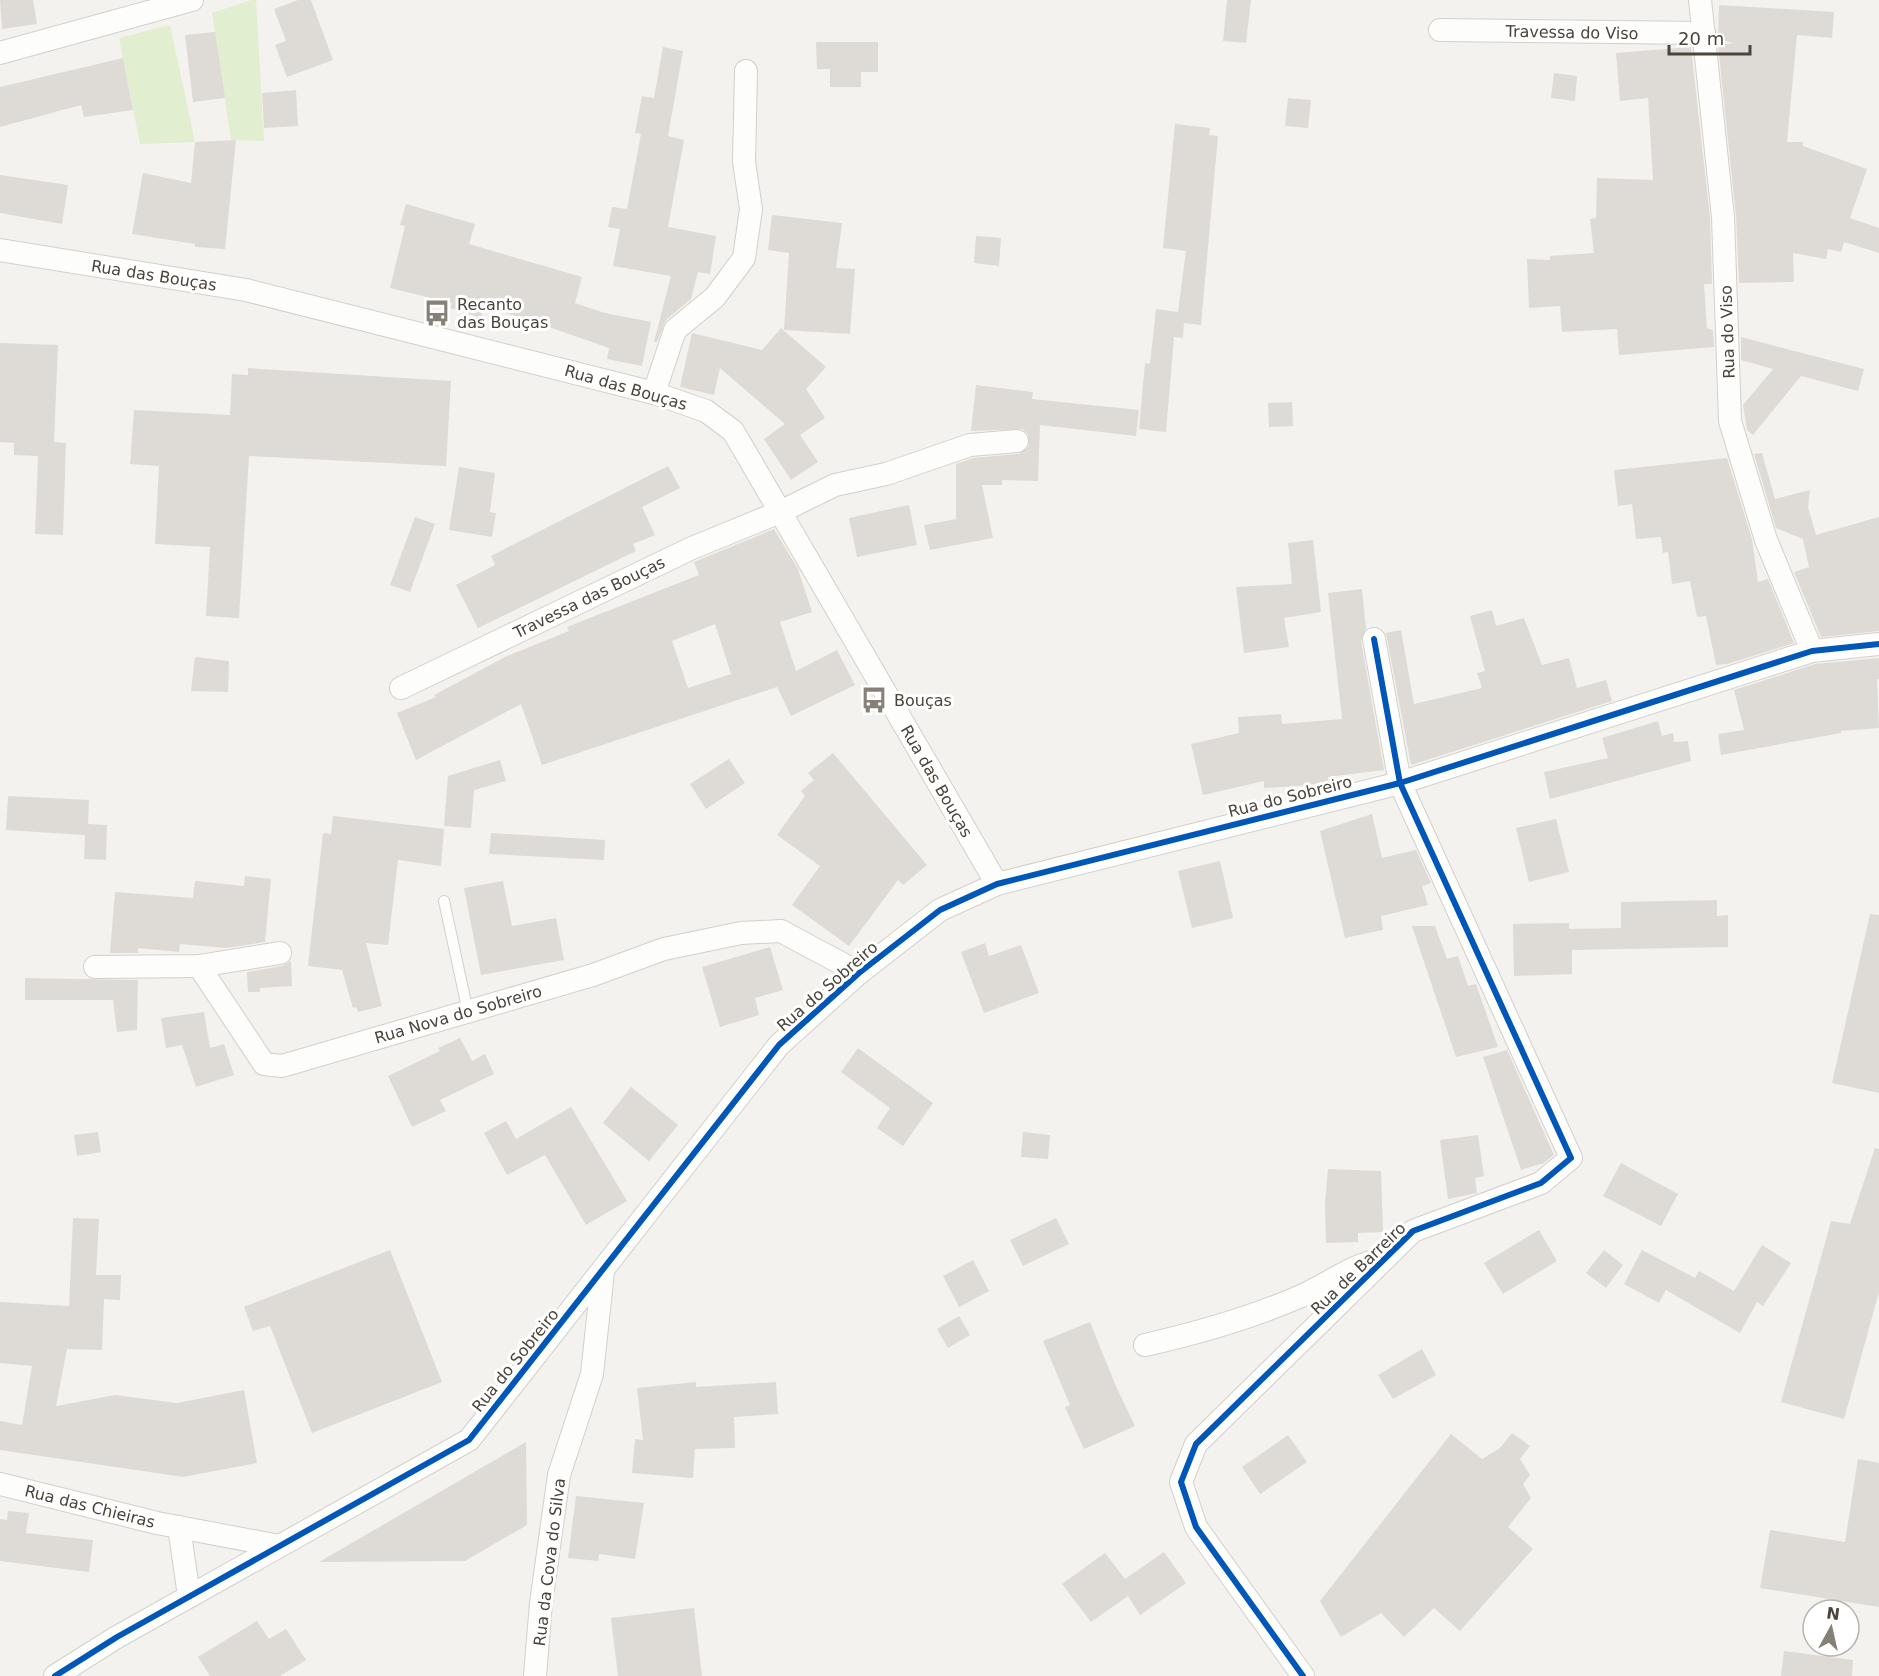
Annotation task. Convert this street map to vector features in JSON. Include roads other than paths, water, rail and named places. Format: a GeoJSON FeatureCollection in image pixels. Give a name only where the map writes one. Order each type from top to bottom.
{"type":"FeatureCollection","features":[{"type":"Feature","properties":{"kind":"street"},"geometry":{"type":"LineString","coordinates":[[0,53],[192,0]]}},
{"type":"Feature","properties":{"kind":"street","name":"Rua do Viso"},"geometry":{"type":"LineString","coordinates":[[1700,0],[1723,217],[1730,422],[1766,540],[1812,651]]}},
{"type":"Feature","properties":{"kind":"street","name":"Travessa do Viso"},"geometry":{"type":"LineString","coordinates":[[1440,30],[1704,33]]}},
{"type":"Feature","properties":{"kind":"street"},"geometry":{"type":"LineString","coordinates":[[654,393],[675,330],[716,297],[744,258],[751,210],[744,162],[746,71]]}},
{"type":"Feature","properties":{"kind":"street","name":"Rua das Bouças"},"geometry":{"type":"LineString","coordinates":[[0,250],[246,290],[654,393],[706,411],[733,431],[997,884]]}},
{"type":"Feature","properties":{"kind":"street","name":"Travessa das Bouças"},"geometry":{"type":"LineString","coordinates":[[401,688],[692,548],[780,512],[835,485],[886,474],[970,444],[1017,441]]}},
{"type":"Feature","properties":{"kind":"street"},"geometry":{"type":"LineString","coordinates":[[1374,639],[1400,783]]}},
{"type":"Feature","properties":{"kind":"street","name":"Rua do Sobreiro"},"geometry":{"type":"LineString","coordinates":[[55,1676],[189,1596],[469,1440],[779,1045],[859,973],[940,910],[997,884],[1400,783],[1812,651],[1879,644]]}},
{"type":"Feature","properties":{"kind":"street","name":"Rua de Barreiro"},"geometry":{"type":"LineString","coordinates":[[1302,1676],[1196,1527],[1181,1482],[1196,1444],[1413,1231],[1541,1183],[1571,1158],[1400,783]]}},
{"type":"Feature","properties":{"kind":"street","name":"Rua Nova do Sobreiro"},"geometry":{"type":"LineString","coordinates":[[199,966],[264,1064],[282,1066],[593,975],[664,949],[741,933],[780,931],[859,973]]}},
{"type":"Feature","properties":{"kind":"street"},"geometry":{"type":"LineString","coordinates":[[95,967],[199,966],[280,953]]}},
{"type":"Feature","properties":{"kind":"street"},"geometry":{"type":"LineString","coordinates":[[1145,1346],[1223,1327],[1300,1296],[1363,1263],[1385,1258]]}},
{"type":"Feature","properties":{"kind":"street","name":"Rua da Cova do Silva"},"geometry":{"type":"LineString","coordinates":[[535,1676],[541,1603],[559,1475],[591,1374],[603,1272]]}},
{"type":"Feature","properties":{"kind":"street","name":"Rua das Chieiras"},"geometry":{"type":"LineString","coordinates":[[0,1484],[179,1527],[279,1546]]}},
{"type":"Feature","properties":{"kind":"street"},"geometry":{"type":"LineString","coordinates":[[179,1527],[189,1596]]}},
{"type":"Feature","properties":{"kind":"lane"},"geometry":{"type":"LineString","coordinates":[[444,901],[468,1012]]}},
{"type":"Feature","properties":{"kind":"place","name":"Recanto das Bouças"},"geometry":{"type":"Point","coordinates":[437,313]}},
{"type":"Feature","properties":{"kind":"place","name":"Bouças"},"geometry":{"type":"Point","coordinates":[874,700]}}]}
